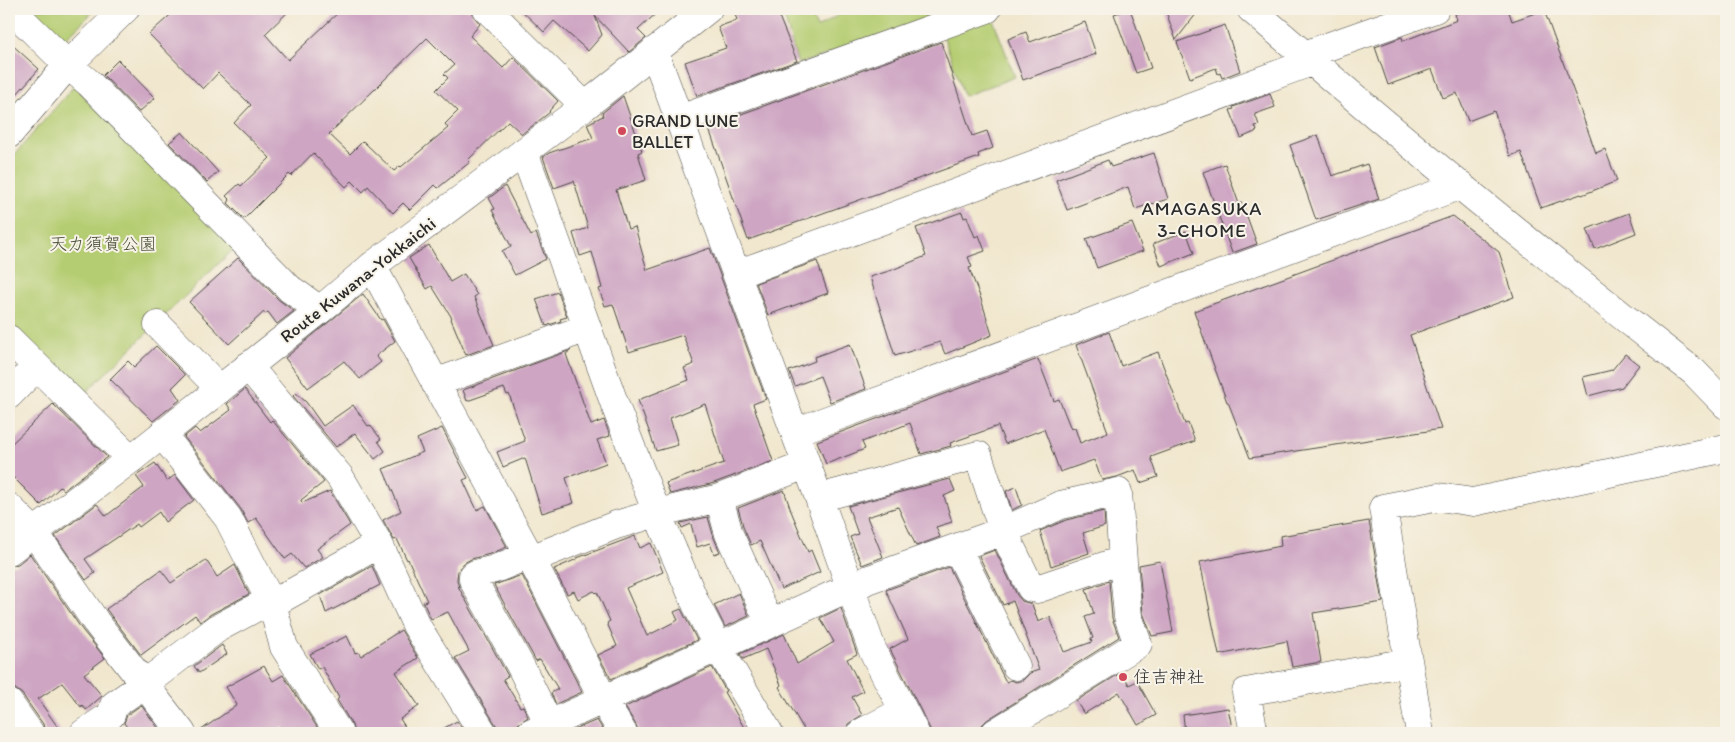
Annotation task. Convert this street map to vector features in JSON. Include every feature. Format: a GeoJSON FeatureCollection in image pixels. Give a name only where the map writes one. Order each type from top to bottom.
{"type":"FeatureCollection","features":[{"type":"Feature","properties":{"kind":"street"},"geometry":{"type":"LineString","coordinates":[[11,9],[68,66],[89,83],[290,289],[320,310]]}},
{"type":"Feature","properties":{"kind":"street"},"geometry":{"type":"LineString","coordinates":[[9,134],[68,66],[125,9]]}},
{"type":"Feature","properties":{"kind":"street"},"geometry":{"type":"LineString","coordinates":[[488,9],[585,106]]}},
{"type":"Feature","properties":{"kind":"street","name":"Route Kuwana-Yokkaichi"},"geometry":{"type":"LineString","coordinates":[[9,551],[220,389],[372,266],[585,106],[708,9]]}},
{"type":"Feature","properties":{"kind":"street"},"geometry":{"type":"LineString","coordinates":[[680,119],[988,9]]}},
{"type":"Feature","properties":{"kind":"street"},"geometry":{"type":"LineString","coordinates":[[1251,9],[1308,59],[1461,185],[1694,372],[1726,405]]}},
{"type":"Feature","properties":{"kind":"street"},"geometry":{"type":"LineString","coordinates":[[737,274],[1308,59],[1435,9]]}},
{"type":"Feature","properties":{"kind":"street"},"geometry":{"type":"LineString","coordinates":[[654,51],[819,498],[872,649],[909,722],[861,733]]}},
{"type":"Feature","properties":{"kind":"street"},"geometry":{"type":"LineString","coordinates":[[524,152],[587,328],[657,513],[696,604],[718,647],[770,733]]}},
{"type":"Feature","properties":{"kind":"street"},"geometry":{"type":"LineString","coordinates":[[794,432],[1461,185]]}},
{"type":"Feature","properties":{"kind":"street"},"geometry":{"type":"LineString","coordinates":[[372,266],[530,557],[602,699],[623,733]]}},
{"type":"Feature","properties":{"kind":"street"},"geometry":{"type":"LineString","coordinates":[[158,326],[220,389]]}},
{"type":"Feature","properties":{"kind":"street"},"geometry":{"type":"LineString","coordinates":[[435,383],[587,328]]}},
{"type":"Feature","properties":{"kind":"street"},"geometry":{"type":"LineString","coordinates":[[9,339],[130,459]]}},
{"type":"Feature","properties":{"kind":"street"},"geometry":{"type":"LineString","coordinates":[[248,366],[340,477],[379,544],[416,626],[483,733]]}},
{"type":"Feature","properties":{"kind":"street"},"geometry":{"type":"LineString","coordinates":[[9,395],[36,367]]}},
{"type":"Feature","properties":{"kind":"street"},"geometry":{"type":"LineString","coordinates":[[162,434],[228,518],[271,602],[284,647],[339,733]]}},
{"type":"Feature","properties":{"kind":"street"},"geometry":{"type":"LineString","coordinates":[[1420,733],[1382,508],[1439,497],[1473,502],[1726,448]]}},
{"type":"Feature","properties":{"kind":"street"},"geometry":{"type":"LineString","coordinates":[[819,498],[978,455],[1002,531],[1031,588],[1037,589],[1110,564],[1123,562]]}},
{"type":"Feature","properties":{"kind":"street"},"geometry":{"type":"LineString","coordinates":[[806,465],[719,498],[616,525],[530,557],[475,574],[473,580],[521,667],[539,729],[835,594],[851,589],[867,580],[1002,531],[1061,505],[1118,492],[1128,616],[1138,644],[995,733]]}},
{"type":"Feature","properties":{"kind":"street"},"geometry":{"type":"LineString","coordinates":[[719,498],[729,534],[770,624]]}},
{"type":"Feature","properties":{"kind":"street"},"geometry":{"type":"LineString","coordinates":[[9,507],[34,532],[96,622],[182,733]]}},
{"type":"Feature","properties":{"kind":"street"},"geometry":{"type":"LineString","coordinates":[[84,733],[111,715],[114,705],[218,628],[379,544]]}},
{"type":"Feature","properties":{"kind":"street"},"geometry":{"type":"LineString","coordinates":[[957,548],[1016,666]]}},
{"type":"Feature","properties":{"kind":"street"},"geometry":{"type":"LineString","coordinates":[[1254,733],[1246,692],[1408,662]]}},
{"type":"Feature","properties":{"kind":"street"},"geometry":{"type":"LineString","coordinates":[[9,703],[30,733]]}},
{"type":"Feature","properties":{"kind":"green space"},"geometry":{"type":"Polygon","coordinates":[[[32,9],[96,9],[63,41],[32,9]]]}},
{"type":"Feature","properties":{"kind":"green space"},"geometry":{"type":"Polygon","coordinates":[[[782,9],[809,9],[817,28],[848,9],[967,9],[798,64],[782,9]]]}},
{"type":"Feature","properties":{"kind":"green space"},"geometry":{"type":"Polygon","coordinates":[[[991,14],[1015,77],[964,96],[942,32],[991,14]]]}},
{"type":"Feature","properties":{"kind":"green space","name":"天カ須賀公園"},"geometry":{"type":"Polygon","coordinates":[[[74,86],[239,244],[79,399],[9,326],[9,161],[74,86]]]}},
{"type":"Feature","properties":{"kind":"building"},"geometry":{"type":"Polygon","coordinates":[[[177,9],[291,9],[265,34],[288,60],[342,9],[472,9],[472,14],[480,24],[470,36],[503,68],[513,57],[558,101],[550,112],[522,134],[508,121],[468,160],[470,162],[438,188],[435,185],[410,210],[403,203],[393,213],[368,186],[363,192],[352,181],[346,187],[313,153],[244,219],[228,203],[230,200],[226,196],[239,184],[241,186],[270,158],[234,123],[251,105],[218,73],[203,89],[149,34],[177,9]],[[427,38],[329,134],[350,154],[363,141],[394,171],[448,128],[445,124],[458,111],[436,90],[448,78],[444,74],[454,65],[427,38]]]}},
{"type":"Feature","properties":{"kind":"building"},"geometry":{"type":"Polygon","coordinates":[[[520,9],[661,9],[638,30],[646,38],[629,52],[595,16],[602,35],[588,51],[554,21],[544,32],[520,9]]]}},
{"type":"Feature","properties":{"kind":"building"},"geometry":{"type":"Polygon","coordinates":[[[733,9],[776,9],[797,61],[697,96],[685,62],[726,48],[718,27],[737,20],[733,9]]]}},
{"type":"Feature","properties":{"kind":"building"},"geometry":{"type":"Polygon","coordinates":[[[1130,9],[1151,68],[1136,73],[1114,14],[1130,9]]]}},
{"type":"Feature","properties":{"kind":"building"},"geometry":{"type":"Polygon","coordinates":[[[1165,9],[1200,9],[1176,40],[1165,9]]]}},
{"type":"Feature","properties":{"kind":"building"},"geometry":{"type":"Polygon","coordinates":[[[1469,9],[1508,9],[1512,21],[1544,10],[1596,153],[1605,149],[1617,181],[1541,208],[1521,152],[1510,156],[1494,111],[1468,121],[1457,93],[1443,98],[1432,69],[1388,85],[1375,47],[1402,37],[1403,41],[1457,20],[1455,14],[1469,9]]]}},
{"type":"Feature","properties":{"kind":"building"},"geometry":{"type":"Polygon","coordinates":[[[1085,22],[1096,54],[1023,80],[1008,39],[1026,32],[1030,42],[1085,22]]]}},
{"type":"Feature","properties":{"kind":"building"},"geometry":{"type":"Polygon","coordinates":[[[1225,25],[1240,71],[1222,78],[1216,68],[1190,78],[1177,42],[1225,25]]]}},
{"type":"Feature","properties":{"kind":"building"},"geometry":{"type":"Polygon","coordinates":[[[9,42],[39,69],[9,103],[9,42]]]}},
{"type":"Feature","properties":{"kind":"building"},"geometry":{"type":"Polygon","coordinates":[[[941,42],[972,136],[987,131],[993,148],[978,154],[979,157],[748,240],[708,126],[941,42]]]}},
{"type":"Feature","properties":{"kind":"building"},"geometry":{"type":"Polygon","coordinates":[[[118,60],[155,98],[139,112],[103,75],[118,60]]]}},
{"type":"Feature","properties":{"kind":"building"},"geometry":{"type":"Polygon","coordinates":[[[1270,94],[1275,107],[1255,114],[1259,125],[1255,126],[1257,131],[1241,138],[1230,110],[1234,109],[1233,107],[1270,94]]]}},
{"type":"Feature","properties":{"kind":"building"},"geometry":{"type":"Polygon","coordinates":[[[623,96],[642,151],[638,153],[646,180],[616,190],[628,229],[635,227],[647,270],[710,248],[766,399],[753,404],[773,461],[714,483],[670,494],[666,483],[724,463],[705,404],[670,418],[678,445],[656,451],[638,400],[689,380],[684,368],[694,364],[683,335],[629,352],[613,304],[605,306],[599,289],[602,288],[592,252],[580,256],[573,233],[588,228],[574,181],[554,188],[543,157],[549,153],[593,138],[587,124],[603,116],[602,113],[623,96]]]}},
{"type":"Feature","properties":{"kind":"building"},"geometry":{"type":"Polygon","coordinates":[[[182,132],[218,172],[207,182],[169,143],[182,132]]]}},
{"type":"Feature","properties":{"kind":"building"},"geometry":{"type":"Polygon","coordinates":[[[1318,135],[1332,176],[1367,164],[1379,199],[1316,220],[1290,145],[1318,135]]]}},
{"type":"Feature","properties":{"kind":"building"},"geometry":{"type":"Polygon","coordinates":[[[1154,153],[1168,199],[1135,209],[1128,187],[1067,210],[1056,180],[1108,160],[1111,167],[1154,153]]]}},
{"type":"Feature","properties":{"kind":"building"},"geometry":{"type":"Polygon","coordinates":[[[1225,164],[1239,204],[1242,203],[1257,244],[1232,253],[1203,172],[1225,164]]]}},
{"type":"Feature","properties":{"kind":"building"},"geometry":{"type":"Polygon","coordinates":[[[505,186],[531,236],[536,233],[546,259],[515,275],[502,251],[511,246],[492,210],[495,209],[489,198],[505,186]]]}},
{"type":"Feature","properties":{"kind":"building"},"geometry":{"type":"Polygon","coordinates":[[[962,212],[964,218],[967,217],[975,237],[979,235],[985,251],[968,257],[972,267],[969,268],[992,335],[945,354],[940,342],[895,356],[870,277],[926,256],[916,228],[962,212]]]}},
{"type":"Feature","properties":{"kind":"building"},"geometry":{"type":"Polygon","coordinates":[[[1629,213],[1636,233],[1595,249],[1587,229],[1629,213]]]}},
{"type":"Feature","properties":{"kind":"building"},"geometry":{"type":"Polygon","coordinates":[[[1453,216],[1499,252],[1514,297],[1410,335],[1441,429],[1250,458],[1227,402],[1194,311],[1453,216]]]}},
{"type":"Feature","properties":{"kind":"building"},"geometry":{"type":"Polygon","coordinates":[[[1132,223],[1143,251],[1097,268],[1086,239],[1132,223]]]}},
{"type":"Feature","properties":{"kind":"building"},"geometry":{"type":"Polygon","coordinates":[[[1186,231],[1194,253],[1161,266],[1153,244],[1186,231]]]}},
{"type":"Feature","properties":{"kind":"building"},"geometry":{"type":"Polygon","coordinates":[[[429,245],[450,282],[464,274],[477,295],[474,297],[494,345],[466,355],[452,318],[432,286],[427,289],[409,258],[429,245]]]}},
{"type":"Feature","properties":{"kind":"building"},"geometry":{"type":"Polygon","coordinates":[[[238,258],[279,300],[294,311],[277,324],[268,312],[265,314],[264,312],[229,344],[189,302],[238,258]]]}},
{"type":"Feature","properties":{"kind":"building"},"geometry":{"type":"Polygon","coordinates":[[[817,261],[828,293],[768,315],[756,283],[817,261]]]}},
{"type":"Feature","properties":{"kind":"building"},"geometry":{"type":"Polygon","coordinates":[[[558,292],[567,317],[546,326],[536,299],[558,292]]]}},
{"type":"Feature","properties":{"kind":"building"},"geometry":{"type":"Polygon","coordinates":[[[363,294],[381,320],[383,319],[395,341],[376,356],[381,362],[360,379],[344,361],[308,388],[285,358],[363,294]]]}},
{"type":"Feature","properties":{"kind":"building"},"geometry":{"type":"Polygon","coordinates":[[[1109,332],[1121,366],[1158,352],[1185,424],[1188,423],[1195,441],[1151,457],[1158,477],[1140,483],[1135,470],[1102,480],[1094,460],[1060,472],[1044,429],[1005,444],[998,426],[950,443],[951,446],[921,454],[910,423],[862,442],[865,449],[826,464],[817,441],[1038,359],[1054,401],[1059,399],[1071,429],[1075,428],[1080,443],[1108,432],[1076,345],[1109,332]]]}},
{"type":"Feature","properties":{"kind":"building"},"geometry":{"type":"Polygon","coordinates":[[[850,344],[866,389],[830,402],[820,376],[795,386],[789,371],[815,361],[814,357],[850,344]]]}},
{"type":"Feature","properties":{"kind":"building"},"geometry":{"type":"Polygon","coordinates":[[[156,346],[185,375],[172,388],[180,400],[153,421],[110,379],[128,361],[134,367],[156,346]]]}},
{"type":"Feature","properties":{"kind":"building"},"geometry":{"type":"Polygon","coordinates":[[[571,350],[566,354],[591,425],[604,420],[610,436],[597,440],[606,463],[566,478],[574,503],[542,513],[525,458],[503,467],[497,452],[525,441],[509,394],[507,395],[504,388],[467,401],[463,390],[571,350]]]}},
{"type":"Feature","properties":{"kind":"building"},"geometry":{"type":"Polygon","coordinates":[[[1625,354],[1639,365],[1622,387],[1588,396],[1583,377],[1612,370],[1625,354]]]}},
{"type":"Feature","properties":{"kind":"building"},"geometry":{"type":"Polygon","coordinates":[[[245,389],[270,422],[272,420],[324,482],[301,500],[302,503],[330,491],[350,525],[317,549],[323,557],[304,568],[292,554],[285,559],[256,518],[248,523],[240,508],[184,437],[195,428],[200,433],[231,410],[227,404],[245,389]]]}},
{"type":"Feature","properties":{"kind":"building"},"geometry":{"type":"Polygon","coordinates":[[[296,393],[306,402],[323,426],[353,405],[368,426],[370,425],[381,439],[378,441],[385,451],[375,459],[355,433],[336,447],[293,396],[296,393]]]}},
{"type":"Feature","properties":{"kind":"building"},"geometry":{"type":"Polygon","coordinates":[[[53,404],[107,457],[64,490],[60,487],[41,505],[9,473],[9,446],[53,404]]]}},
{"type":"Feature","properties":{"kind":"building"},"geometry":{"type":"Polygon","coordinates":[[[442,428],[468,478],[463,480],[477,510],[485,506],[507,547],[464,563],[458,570],[457,580],[459,588],[508,676],[503,679],[520,707],[523,706],[528,717],[518,724],[515,733],[499,733],[455,658],[469,651],[448,612],[431,619],[423,602],[427,601],[408,559],[397,539],[394,540],[383,520],[401,511],[383,469],[423,452],[417,439],[442,428]]]}},
{"type":"Feature","properties":{"kind":"building"},"geometry":{"type":"Polygon","coordinates":[[[155,463],[167,481],[175,475],[194,500],[165,522],[159,512],[139,527],[137,524],[85,559],[95,573],[86,580],[55,536],[97,504],[106,516],[144,487],[136,476],[155,463]]]}},
{"type":"Feature","properties":{"kind":"building"},"geometry":{"type":"Polygon","coordinates":[[[950,479],[955,491],[944,496],[952,522],[936,527],[940,537],[916,546],[898,507],[867,517],[883,557],[862,565],[850,537],[858,534],[848,506],[950,479]]]}},
{"type":"Feature","properties":{"kind":"building"},"geometry":{"type":"Polygon","coordinates":[[[1016,487],[1022,505],[1012,510],[1006,491],[1016,487]]]}},
{"type":"Feature","properties":{"kind":"building"},"geometry":{"type":"Polygon","coordinates":[[[784,490],[808,552],[811,550],[820,572],[781,589],[760,541],[751,545],[738,508],[784,490]]]}},
{"type":"Feature","properties":{"kind":"building"},"geometry":{"type":"Polygon","coordinates":[[[1104,511],[1105,526],[1083,533],[1089,553],[1051,566],[1040,531],[1066,520],[1104,511]]]}},
{"type":"Feature","properties":{"kind":"building"},"geometry":{"type":"Polygon","coordinates":[[[708,517],[720,552],[714,554],[710,543],[697,547],[691,524],[682,528],[680,523],[708,517]]]}},
{"type":"Feature","properties":{"kind":"building"},"geometry":{"type":"Polygon","coordinates":[[[1369,521],[1383,602],[1313,613],[1321,662],[1292,667],[1287,641],[1219,655],[1200,562],[1281,546],[1280,536],[1369,521]]]}},
{"type":"Feature","properties":{"kind":"building"},"geometry":{"type":"Polygon","coordinates":[[[635,536],[640,548],[651,543],[663,572],[626,588],[647,636],[678,620],[674,612],[681,609],[697,640],[611,679],[598,655],[617,646],[607,623],[610,621],[597,592],[594,591],[578,599],[574,591],[567,594],[554,569],[577,558],[635,536]]]}},
{"type":"Feature","properties":{"kind":"building"},"geometry":{"type":"Polygon","coordinates":[[[995,550],[1017,595],[1022,601],[1032,604],[1038,622],[1050,617],[1064,652],[1092,642],[1091,639],[1093,638],[1085,617],[1094,614],[1086,589],[1109,581],[1112,618],[1119,637],[987,720],[982,725],[979,733],[932,733],[890,649],[908,639],[886,590],[949,567],[1006,682],[1023,680],[1030,673],[1039,670],[1013,601],[1003,605],[979,556],[995,550]]]}},
{"type":"Feature","properties":{"kind":"building"},"geometry":{"type":"Polygon","coordinates":[[[30,554],[83,631],[105,658],[84,674],[102,696],[86,710],[82,705],[81,707],[62,683],[38,699],[62,733],[45,733],[43,724],[22,694],[14,688],[9,680],[9,566],[18,564],[30,554]]]}},
{"type":"Feature","properties":{"kind":"building"},"geometry":{"type":"Polygon","coordinates":[[[206,560],[217,577],[235,565],[249,594],[200,622],[195,615],[141,655],[106,609],[161,570],[171,583],[206,560]]]}},
{"type":"Feature","properties":{"kind":"building"},"geometry":{"type":"Polygon","coordinates":[[[1160,561],[1173,632],[1152,636],[1143,613],[1139,565],[1160,561]]]}},
{"type":"Feature","properties":{"kind":"building"},"geometry":{"type":"Polygon","coordinates":[[[372,566],[380,585],[326,613],[320,595],[372,566]]]}},
{"type":"Feature","properties":{"kind":"building"},"geometry":{"type":"Polygon","coordinates":[[[522,575],[582,692],[556,704],[551,693],[558,689],[540,659],[536,661],[494,585],[522,575]]]}},
{"type":"Feature","properties":{"kind":"building"},"geometry":{"type":"Polygon","coordinates":[[[739,593],[749,616],[725,627],[714,605],[739,593]]]}},
{"type":"Feature","properties":{"kind":"building"},"geometry":{"type":"Polygon","coordinates":[[[841,608],[857,654],[847,659],[863,691],[852,697],[862,715],[848,724],[846,733],[806,733],[779,687],[781,685],[766,649],[743,659],[740,654],[784,634],[797,664],[834,642],[820,618],[841,608]]]}},
{"type":"Feature","properties":{"kind":"building"},"geometry":{"type":"Polygon","coordinates":[[[401,630],[418,658],[396,672],[419,706],[400,719],[409,733],[354,733],[352,725],[337,700],[339,698],[322,667],[318,669],[310,654],[347,636],[355,653],[358,652],[361,656],[401,630]]]}},
{"type":"Feature","properties":{"kind":"building"},"geometry":{"type":"Polygon","coordinates":[[[222,645],[227,654],[199,673],[194,666],[222,645]]]}},
{"type":"Feature","properties":{"kind":"building"},"geometry":{"type":"Polygon","coordinates":[[[264,666],[273,681],[283,675],[321,733],[285,733],[282,727],[272,733],[197,733],[237,705],[226,687],[264,666]]]}},
{"type":"Feature","properties":{"kind":"building"},"geometry":{"type":"Polygon","coordinates":[[[712,667],[747,733],[639,733],[625,707],[712,667]]]}},
{"type":"Feature","properties":{"kind":"building"},"geometry":{"type":"Polygon","coordinates":[[[1122,672],[1129,685],[1137,681],[1156,715],[1138,725],[1119,692],[1084,714],[1076,701],[1122,672]]]}},
{"type":"Feature","properties":{"kind":"building"},"geometry":{"type":"Polygon","coordinates":[[[141,705],[162,733],[131,733],[124,723],[127,715],[141,705]]]}},
{"type":"Feature","properties":{"kind":"building"},"geometry":{"type":"Polygon","coordinates":[[[1228,708],[1233,733],[1185,733],[1183,715],[1228,708]]]}},
{"type":"Feature","properties":{"kind":"building"},"geometry":{"type":"Polygon","coordinates":[[[597,720],[605,733],[567,733],[597,720]]]}},
{"type":"Feature","properties":{"kind":"building"},"geometry":{"type":"Polygon","coordinates":[[[457,721],[465,733],[435,733],[457,721]]]}},
{"type":"Feature","properties":{"kind":"place","name":"GRAND LUNE BALLET"},"geometry":{"type":"Point","coordinates":[622,131]}},
{"type":"Feature","properties":{"kind":"place","name":"住吉神社"},"geometry":{"type":"Point","coordinates":[1123,677]}},
{"type":"Feature","properties":{"kind":"district","name":"AMAGASUKA 3-CHOME"},"geometry":{"type":"Point","coordinates":[1202,219]}}]}
